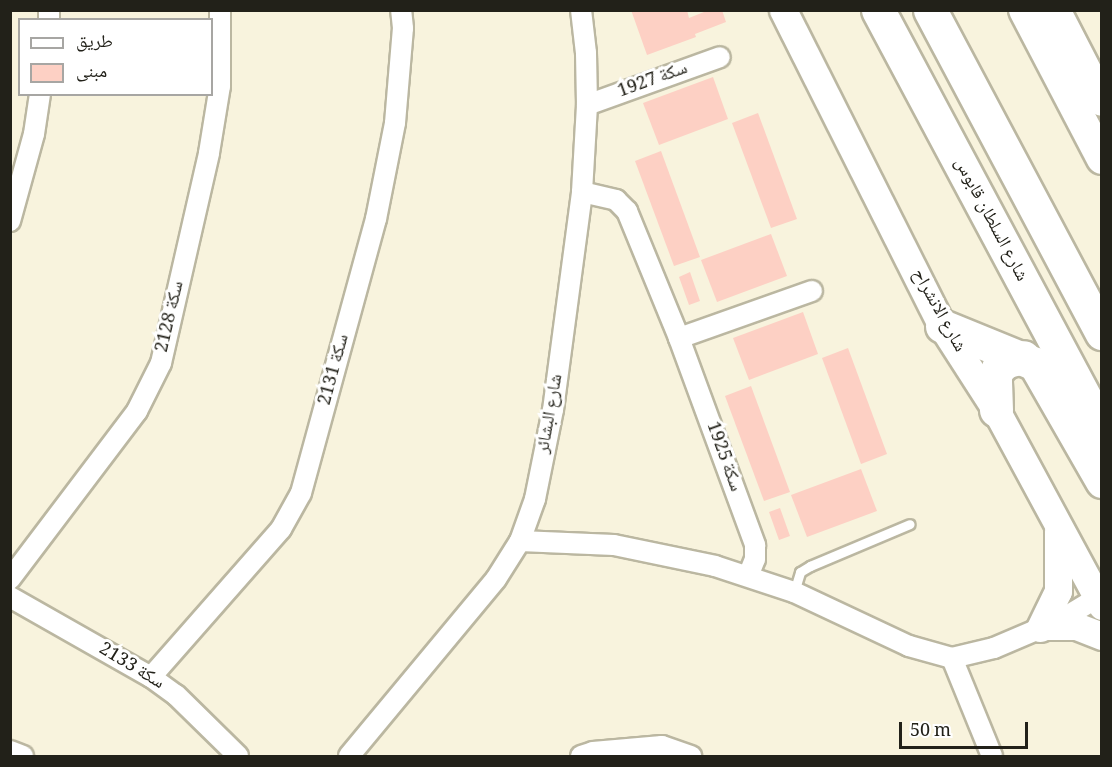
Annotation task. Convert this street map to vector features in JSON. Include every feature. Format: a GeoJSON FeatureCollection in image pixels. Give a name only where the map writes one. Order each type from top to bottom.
{"type":"FeatureCollection","features":[{"type":"Feature","properties":{"kind":"highway","name":"شارع السلطان قابوس"},"geometry":{"type":"LineString","coordinates":[[878,10],[1101,429]]}},
{"type":"Feature","properties":{"kind":"highway"},"geometry":{"type":"LineString","coordinates":[[930,10],[1101,333]]}},
{"type":"Feature","properties":{"kind":"highway"},"geometry":{"type":"LineString","coordinates":[[942,326],[1023,357],[1040,369],[1101,482]]}},
{"type":"Feature","properties":{"kind":"highway"},"geometry":{"type":"LineString","coordinates":[[996,410],[995,376],[998,368],[1007,361],[1023,357]]}},
{"type":"Feature","properties":{"kind":"main road"},"geometry":{"type":"LineString","coordinates":[[1024,10],[1101,159]]}},
{"type":"Feature","properties":{"kind":"main road"},"geometry":{"type":"LineString","coordinates":[[1055,10],[1101,100]]}},
{"type":"Feature","properties":{"kind":"street","name":"سكة 2128"},"geometry":{"type":"LineString","coordinates":[[10,579],[137,411],[161,363],[209,153],[220,86],[220,10]]}},
{"type":"Feature","properties":{"kind":"street","name":"سكة 2131"},"geometry":{"type":"LineString","coordinates":[[151,677],[281,529],[301,493],[376,219],[395,123],[403,28],[401,10]]}},
{"type":"Feature","properties":{"kind":"street","name":"شارع البشائر"},"geometry":{"type":"LineString","coordinates":[[349,756],[495,579],[520,541],[535,499],[554,410],[582,192],[587,105],[586,53],[581,10]]}},
{"type":"Feature","properties":{"kind":"street","name":"شارع الانشراح"},"geometry":{"type":"LineString","coordinates":[[783,10],[942,326],[996,410],[1099,602]]}},
{"type":"Feature","properties":{"kind":"street","name":"سكة 1927"},"geometry":{"type":"LineString","coordinates":[[587,105],[720,57]]}},
{"type":"Feature","properties":{"kind":"street"},"geometry":{"type":"LineString","coordinates":[[10,221],[34,134],[40,96]]}},
{"type":"Feature","properties":{"kind":"street","name":"سكة 1925"},"geometry":{"type":"LineString","coordinates":[[582,192],[616,200],[627,211],[679,338],[755,544],[755,559],[748,576]]}},
{"type":"Feature","properties":{"kind":"street"},"geometry":{"type":"LineString","coordinates":[[679,338],[812,291]]}},
{"type":"Feature","properties":{"kind":"street"},"geometry":{"type":"LineString","coordinates":[[1042,627],[1058,591],[1060,559],[1058,524]]}},
{"type":"Feature","properties":{"kind":"street"},"geometry":{"type":"LineString","coordinates":[[520,541],[614,545],[715,566],[794,592],[909,646],[952,658],[994,648],[1099,602]]}},
{"type":"Feature","properties":{"kind":"street","name":"سكة 2133"},"geometry":{"type":"LineString","coordinates":[[10,597],[151,677],[176,695],[238,756]]}},
{"type":"Feature","properties":{"kind":"street"},"geometry":{"type":"LineString","coordinates":[[1042,627],[1076,626],[1101,636]]}},
{"type":"Feature","properties":{"kind":"street"},"geometry":{"type":"LineString","coordinates":[[952,658],[992,756]]}},
{"type":"Feature","properties":{"kind":"street"},"geometry":{"type":"LineString","coordinates":[[581,756],[593,752],[662,746],[691,756]]}},
{"type":"Feature","properties":{"kind":"street"},"geometry":{"type":"LineString","coordinates":[[10,751],[23,756]]}},
{"type":"Feature","properties":{"kind":"lane"},"geometry":{"type":"LineString","coordinates":[[794,592],[800,572],[810,566],[910,524]]}},
{"type":"Feature","properties":{"kind":"building"},"geometry":{"type":"Polygon","coordinates":[[[631,10],[687,10],[689,18],[709,10],[722,10],[726,22],[695,34],[696,37],[647,55],[631,10]]]}},
{"type":"Feature","properties":{"kind":"building"},"geometry":{"type":"Polygon","coordinates":[[[713,77],[728,119],[659,145],[643,103],[713,77]]]}},
{"type":"Feature","properties":{"kind":"building"},"geometry":{"type":"Polygon","coordinates":[[[758,113],[797,219],[771,228],[732,123],[758,113]]]}},
{"type":"Feature","properties":{"kind":"building"},"geometry":{"type":"Polygon","coordinates":[[[661,151],[700,257],[674,266],[635,161],[661,151]]]}},
{"type":"Feature","properties":{"kind":"building"},"geometry":{"type":"Polygon","coordinates":[[[771,234],[787,276],[717,302],[701,260],[771,234]]]}},
{"type":"Feature","properties":{"kind":"building"},"geometry":{"type":"Polygon","coordinates":[[[690,272],[700,301],[689,305],[679,277],[690,272]]]}},
{"type":"Feature","properties":{"kind":"building"},"geometry":{"type":"Polygon","coordinates":[[[803,312],[818,354],[749,380],[733,338],[803,312]]]}},
{"type":"Feature","properties":{"kind":"building"},"geometry":{"type":"Polygon","coordinates":[[[848,348],[887,454],[861,464],[822,358],[848,348]]]}},
{"type":"Feature","properties":{"kind":"building"},"geometry":{"type":"Polygon","coordinates":[[[751,386],[790,492],[764,501],[725,396],[751,386]]]}},
{"type":"Feature","properties":{"kind":"building"},"geometry":{"type":"Polygon","coordinates":[[[861,469],[877,511],[807,537],[791,495],[861,469]]]}},
{"type":"Feature","properties":{"kind":"building"},"geometry":{"type":"Polygon","coordinates":[[[780,508],[790,536],[779,540],[769,512],[780,508]]]}}]}
